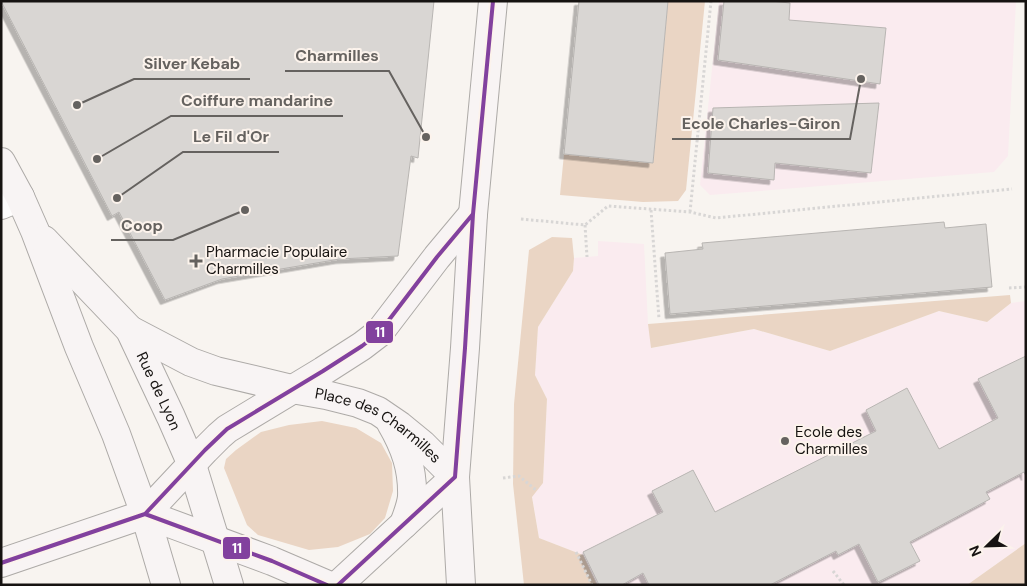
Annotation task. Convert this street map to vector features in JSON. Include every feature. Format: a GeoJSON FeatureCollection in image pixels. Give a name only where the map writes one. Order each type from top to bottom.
{"type":"FeatureCollection","features":[{"type":"Feature","properties":{"kind":"main road","name":"Place des Charmilles"},"geometry":{"type":"LineString","coordinates":[[461,585],[455,477],[473,214],[493,1]]}},
{"type":"Feature","properties":{"kind":"main road","name":"Rue de Lyon"},"geometry":{"type":"LineString","coordinates":[[1,162],[10,201],[35,231],[130,330],[192,465],[228,585]]}},
{"type":"Feature","properties":{"kind":"main road","name":"Place des Charmilles"},"geometry":{"type":"LineString","coordinates":[[145,514],[219,436],[331,366],[379,333],[473,214]]}},
{"type":"Feature","properties":{"kind":"main road","name":"Rue de Lyon"},"geometry":{"type":"LineString","coordinates":[[35,231],[79,347],[116,434],[145,514],[166,585]]}},
{"type":"Feature","properties":{"kind":"main road"},"geometry":{"type":"LineString","coordinates":[[130,330],[191,362],[216,371],[292,389]]}},
{"type":"Feature","properties":{"kind":"main road","name":"Place des Charmilles"},"geometry":{"type":"LineString","coordinates":[[292,389],[358,403],[378,411],[422,444],[455,477]]}},
{"type":"Feature","properties":{"kind":"main road"},"geometry":{"type":"LineString","coordinates":[[387,417],[400,438],[410,466],[412,499],[404,524]]}},
{"type":"Feature","properties":{"kind":"main road","name":"Place des Charmilles"},"geometry":{"type":"LineString","coordinates":[[338,585],[455,477]]}},
{"type":"Feature","properties":{"kind":"main road"},"geometry":{"type":"LineString","coordinates":[[1,563],[145,514],[272,561],[328,585]]}},
{"type":"Feature","properties":{"kind":"path"},"geometry":{"type":"LineString","coordinates":[[690,212],[711,1]]}},
{"type":"Feature","properties":{"kind":"path"},"geometry":{"type":"LineString","coordinates":[[520,219],[586,226],[608,206],[690,212],[716,218],[1012,189]]}},
{"type":"Feature","properties":{"kind":"path"},"geometry":{"type":"LineString","coordinates":[[651,210],[659,319]]}},
{"type":"Feature","properties":{"kind":"path"},"geometry":{"type":"LineString","coordinates":[[586,226],[587,257]]}},
{"type":"Feature","properties":{"kind":"path"},"geometry":{"type":"LineString","coordinates":[[1009,288],[1026,287]]}},
{"type":"Feature","properties":{"kind":"path"},"geometry":{"type":"LineString","coordinates":[[503,478],[519,476],[536,490]]}},
{"type":"Feature","properties":{"kind":"path"},"geometry":{"type":"LineString","coordinates":[[576,552],[592,585]]}},
{"type":"Feature","properties":{"kind":"path"},"geometry":{"type":"LineString","coordinates":[[833,571],[844,585]]}},
{"type":"Feature","properties":{"kind":"shaded area"},"geometry":{"type":"Polygon","coordinates":[[[668,1],[705,1],[686,190],[678,201],[643,202],[560,195],[564,154],[653,163],[668,1]]]}},
{"type":"Feature","properties":{"kind":"shaded area"},"geometry":{"type":"Polygon","coordinates":[[[719,1],[1016,1],[1008,156],[994,172],[710,195],[700,185],[719,1]]]}},
{"type":"Feature","properties":{"kind":"shaded area"},"geometry":{"type":"Polygon","coordinates":[[[552,237],[572,238],[573,271],[538,327],[535,375],[547,399],[543,483],[532,497],[539,538],[583,555],[597,585],[524,585],[513,484],[514,404],[529,250],[552,237]]]}},
{"type":"Feature","properties":{"kind":"shaded area","name":"Ecole des Charmilles"},"geometry":{"type":"Polygon","coordinates":[[[598,241],[644,244],[648,324],[652,348],[754,329],[830,351],[939,311],[987,322],[1011,303],[1026,301],[1026,543],[967,585],[597,585],[583,555],[539,538],[532,496],[543,483],[547,399],[535,375],[538,327],[573,271],[574,258],[598,256],[598,241]]]}},
{"type":"Feature","properties":{"kind":"shaded area"},"geometry":{"type":"Polygon","coordinates":[[[1010,295],[1011,303],[987,322],[939,311],[830,351],[754,329],[651,348],[648,324],[1010,295]]]}},
{"type":"Feature","properties":{"kind":"shaded area"},"geometry":{"type":"Polygon","coordinates":[[[322,421],[356,428],[381,443],[392,463],[393,491],[385,518],[370,534],[338,547],[309,550],[258,535],[247,525],[224,468],[226,459],[261,432],[289,425],[322,421]]]}},
{"type":"Feature","properties":{"kind":"shaded area"},"geometry":{"type":"Polygon","coordinates":[[[1026,543],[1026,585],[967,585],[1026,543]]]}},
{"type":"Feature","properties":{"kind":"building"},"geometry":{"type":"Polygon","coordinates":[[[1,1],[434,1],[418,158],[411,156],[398,256],[340,259],[222,279],[165,300],[119,212],[112,216],[1,1]]]}},
{"type":"Feature","properties":{"kind":"building"},"geometry":{"type":"Polygon","coordinates":[[[579,1],[668,1],[653,163],[564,154],[579,1]]]}},
{"type":"Feature","properties":{"kind":"building"},"geometry":{"type":"Polygon","coordinates":[[[724,1],[790,3],[789,20],[886,28],[880,84],[718,60],[724,1]]]}},
{"type":"Feature","properties":{"kind":"building"},"geometry":{"type":"Polygon","coordinates":[[[879,103],[871,173],[775,163],[774,180],[708,173],[713,108],[879,103]]]}},
{"type":"Feature","properties":{"kind":"building"},"geometry":{"type":"Polygon","coordinates":[[[944,222],[945,228],[986,224],[992,287],[670,314],[665,253],[703,249],[702,243],[944,222]]]}},
{"type":"Feature","properties":{"kind":"building"},"geometry":{"type":"Polygon","coordinates":[[[1026,356],[1026,476],[1024,472],[986,492],[990,499],[910,542],[920,561],[878,582],[859,544],[838,555],[836,551],[770,585],[649,585],[643,573],[622,585],[599,585],[583,552],[663,512],[652,491],[693,470],[715,512],[876,431],[866,410],[907,388],[939,449],[998,418],[978,379],[1026,356]]]}},
{"type":"Feature","properties":{"kind":"transit line","name":"11"},"geometry":{"type":"LineString","coordinates":[[338,585],[455,477],[473,214],[493,1]]}},
{"type":"Feature","properties":{"kind":"transit line","name":"11"},"geometry":{"type":"LineString","coordinates":[[1,563],[145,514],[227,429],[323,371],[379,333],[437,257],[473,214]]}},
{"type":"Feature","properties":{"kind":"transit line","name":"11"},"geometry":{"type":"LineString","coordinates":[[145,514],[272,561],[327,585]]}},
{"type":"Feature","properties":{"kind":"place","name":"Ecole Charles-Giron"},"geometry":{"type":"Point","coordinates":[861,79]}},
{"type":"Feature","properties":{"kind":"place","name":"Silver Kebab"},"geometry":{"type":"Point","coordinates":[77,105]}},
{"type":"Feature","properties":{"kind":"place","name":"Charmilles"},"geometry":{"type":"Point","coordinates":[426,137]}},
{"type":"Feature","properties":{"kind":"place","name":"Coiffure mandarine"},"geometry":{"type":"Point","coordinates":[97,159]}},
{"type":"Feature","properties":{"kind":"place","name":"Le Fil d'Or"},"geometry":{"type":"Point","coordinates":[117,198]}},
{"type":"Feature","properties":{"kind":"place","name":"Coop"},"geometry":{"type":"Point","coordinates":[245,210]}},
{"type":"Feature","properties":{"kind":"place","name":"Pharmacie Populaire Charmilles"},"geometry":{"type":"Point","coordinates":[196,261]}},
{"type":"Feature","properties":{"kind":"place","name":"Ecole des Charmilles"},"geometry":{"type":"Point","coordinates":[785,441]}}]}
